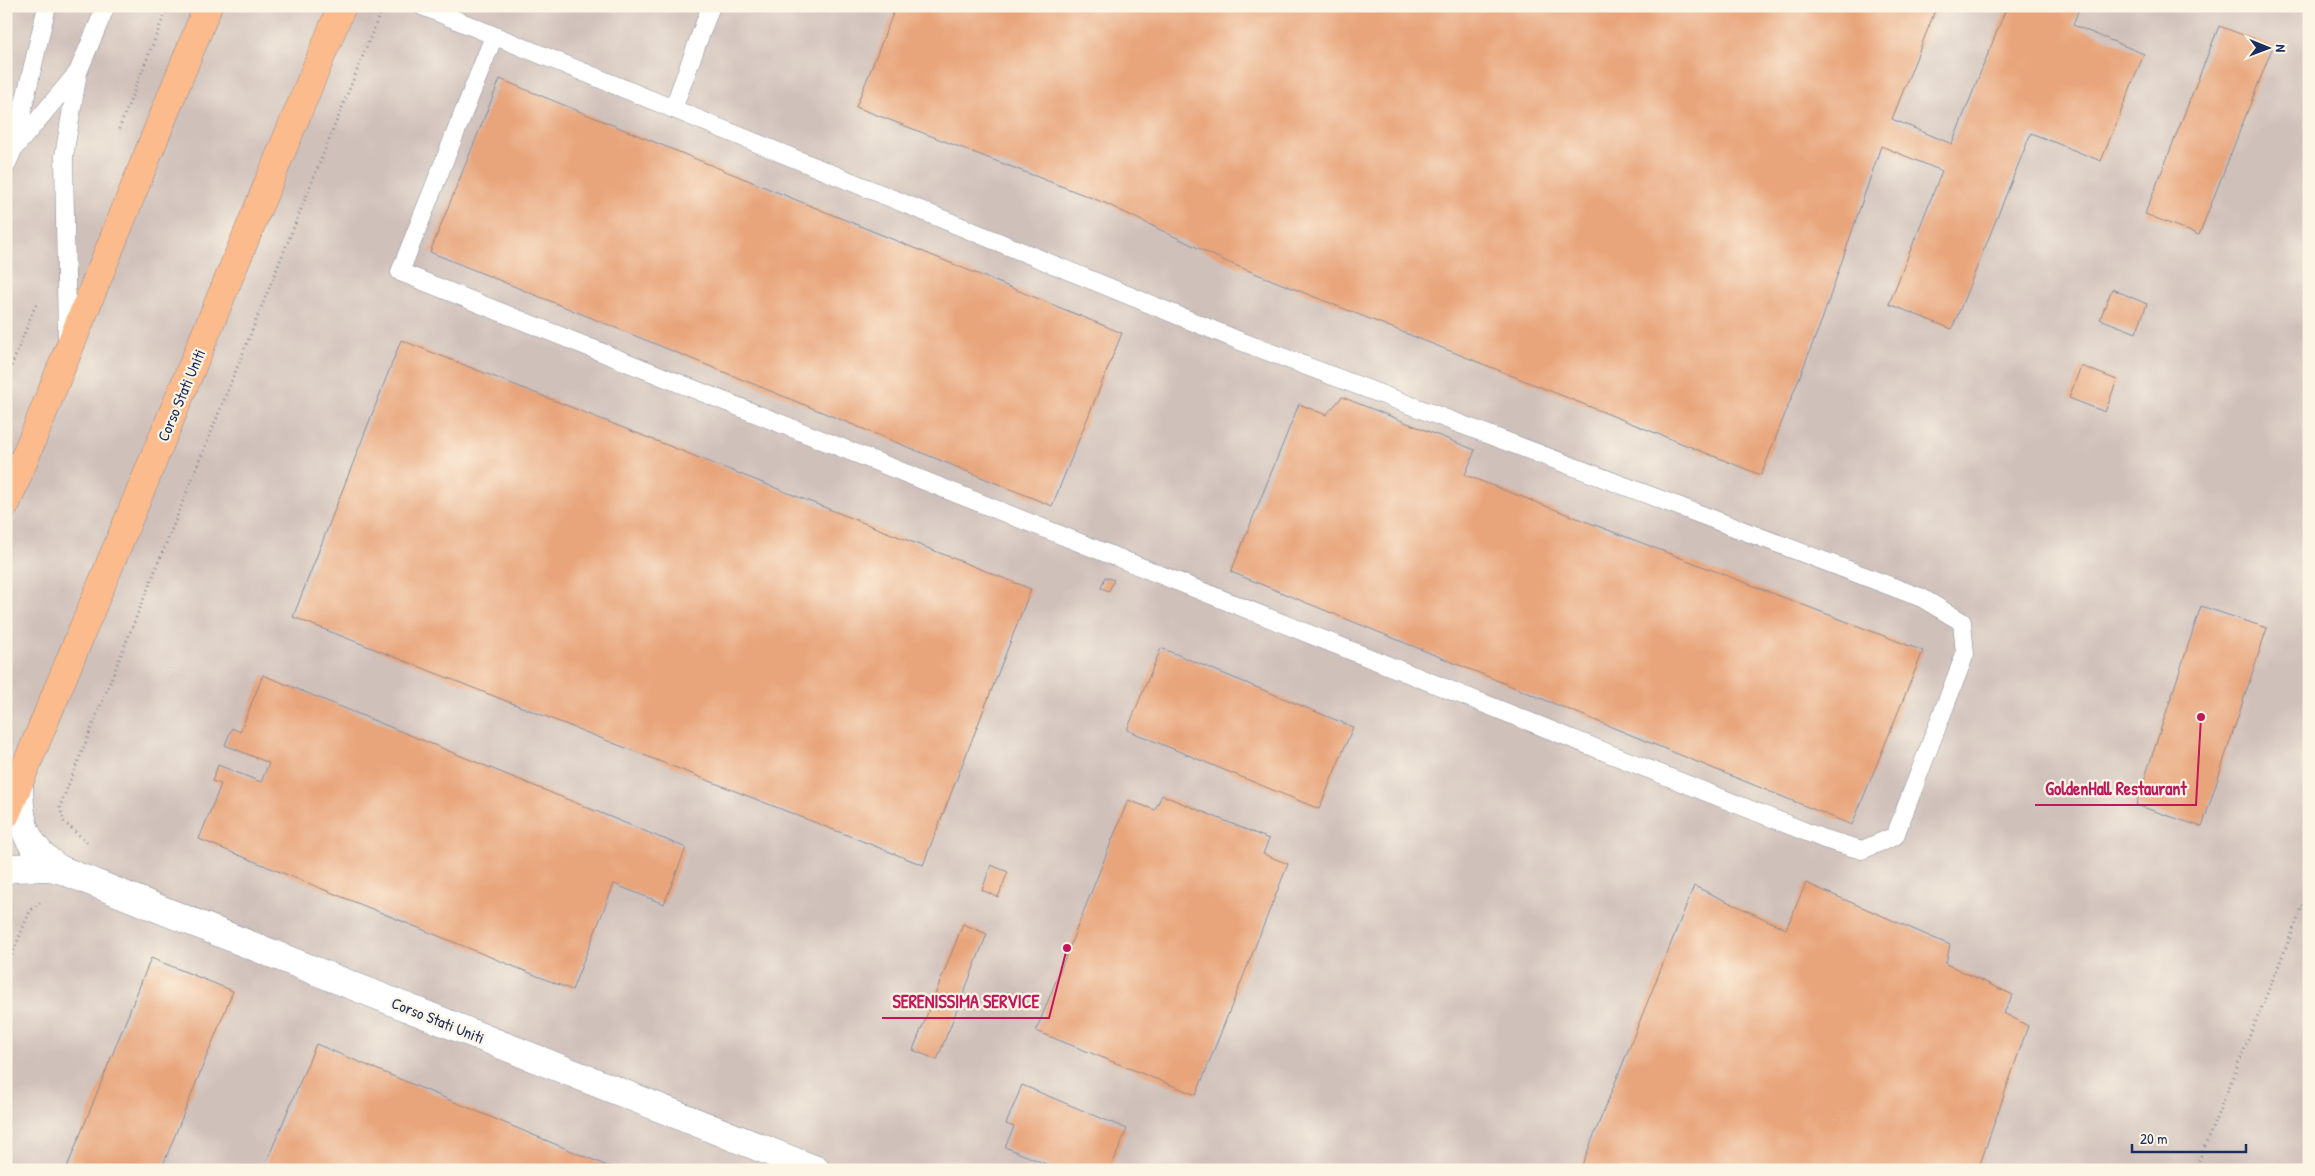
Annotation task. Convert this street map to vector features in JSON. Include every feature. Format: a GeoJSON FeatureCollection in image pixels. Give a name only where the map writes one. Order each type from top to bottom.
{"type":"FeatureCollection","features":[{"type":"Feature","properties":{"kind":"main road"},"geometry":{"type":"LineString","coordinates":[[6,504],[208,6]]}},
{"type":"Feature","properties":{"kind":"main road","name":"Corso Stati Uniti"},"geometry":{"type":"LineString","coordinates":[[6,814],[342,6]]}},
{"type":"Feature","properties":{"kind":"street","name":"Corso Stati Uniti"},"geometry":{"type":"LineString","coordinates":[[19,783],[19,804],[30,842],[38,852],[59,869]]}},
{"type":"Feature","properties":{"kind":"street","name":"Corso Stati Uniti"},"geometry":{"type":"LineString","coordinates":[[6,870],[12,868],[49,867],[59,869],[816,1170]]}},
{"type":"Feature","properties":{"kind":"lane"},"geometry":{"type":"LineString","coordinates":[[10,158],[47,6]]}},
{"type":"Feature","properties":{"kind":"lane"},"geometry":{"type":"LineString","coordinates":[[67,356],[64,156],[78,72],[106,6]]}},
{"type":"Feature","properties":{"kind":"lane"},"geometry":{"type":"LineString","coordinates":[[422,6],[1240,341],[1922,598],[1962,622],[1966,654],[1895,836],[1862,850],[1824,839],[400,272],[494,36]]}},
{"type":"Feature","properties":{"kind":"lane"},"geometry":{"type":"LineString","coordinates":[[672,110],[711,6]]}},
{"type":"Feature","properties":{"kind":"lane"},"geometry":{"type":"LineString","coordinates":[[10,158],[78,72]]}},
{"type":"Feature","properties":{"kind":"path"},"geometry":{"type":"LineString","coordinates":[[116,137],[168,6]]}},
{"type":"Feature","properties":{"kind":"path"},"geometry":{"type":"LineString","coordinates":[[91,846],[63,821],[60,806],[383,6]]}},
{"type":"Feature","properties":{"kind":"path"},"geometry":{"type":"LineString","coordinates":[[6,380],[39,297]]}},
{"type":"Feature","properties":{"kind":"path"},"geometry":{"type":"LineString","coordinates":[[2195,1170],[2309,891]]}},
{"type":"Feature","properties":{"kind":"path"},"geometry":{"type":"LineString","coordinates":[[6,969],[30,911],[40,902],[47,903]]}},
{"type":"Feature","properties":{"kind":"shaded area"},"geometry":{"type":"Polygon","coordinates":[[[6,6],[2309,6],[2309,1170],[6,1170],[6,6]]]}},
{"type":"Feature","properties":{"kind":"building"},"geometry":{"type":"Polygon","coordinates":[[[896,6],[1937,6],[1892,119],[1952,144],[2007,6],[2080,6],[2073,25],[2144,54],[2101,161],[2031,133],[1952,329],[1889,304],[1942,171],[1881,146],[1822,320],[1761,475],[1227,262],[1105,203],[856,107],[896,6]]]}},
{"type":"Feature","properties":{"kind":"building"},"geometry":{"type":"Polygon","coordinates":[[[2219,26],[2273,46],[2199,235],[2145,214],[2219,26]]]}},
{"type":"Feature","properties":{"kind":"building"},"geometry":{"type":"Polygon","coordinates":[[[500,79],[1122,333],[1052,506],[430,252],[500,79]]]}},
{"type":"Feature","properties":{"kind":"building"},"geometry":{"type":"Polygon","coordinates":[[[2112,289],[2147,304],[2136,333],[2100,319],[2112,289]]]}},
{"type":"Feature","properties":{"kind":"building"},"geometry":{"type":"Polygon","coordinates":[[[401,340],[1031,589],[923,865],[293,617],[401,340]]]}},
{"type":"Feature","properties":{"kind":"building"},"geometry":{"type":"Polygon","coordinates":[[[2081,366],[2117,380],[2105,412],[2069,398],[2081,366]]]}},
{"type":"Feature","properties":{"kind":"building"},"geometry":{"type":"Polygon","coordinates":[[[1342,397],[1475,450],[1465,475],[1923,651],[1852,825],[1231,572],[1299,404],[1326,415],[1342,397]]]}},
{"type":"Feature","properties":{"kind":"building"},"geometry":{"type":"Polygon","coordinates":[[[1105,577],[1114,580],[1109,591],[1101,588],[1105,577]]]}},
{"type":"Feature","properties":{"kind":"building"},"geometry":{"type":"Polygon","coordinates":[[[2201,606],[2267,628],[2202,827],[2136,805],[2201,606]]]}},
{"type":"Feature","properties":{"kind":"building"},"geometry":{"type":"Polygon","coordinates":[[[1161,648],[1353,727],[1319,809],[1127,730],[1161,648]]]}},
{"type":"Feature","properties":{"kind":"building"},"geometry":{"type":"Polygon","coordinates":[[[263,675],[686,848],[664,904],[614,884],[572,990],[199,839],[221,784],[212,781],[218,765],[261,782],[269,763],[225,745],[232,728],[240,732],[263,675]]]}},
{"type":"Feature","properties":{"kind":"building"},"geometry":{"type":"Polygon","coordinates":[[[1162,795],[1269,839],[1263,854],[1288,864],[1196,1095],[1036,1031],[1128,800],[1155,810],[1162,795]]]}},
{"type":"Feature","properties":{"kind":"building"},"geometry":{"type":"Polygon","coordinates":[[[991,865],[1008,872],[998,897],[982,890],[991,865]]]}},
{"type":"Feature","properties":{"kind":"building"},"geometry":{"type":"Polygon","coordinates":[[[1806,883],[1950,945],[1946,964],[2013,995],[2004,1013],[2028,1026],[1980,1164],[1994,1170],[1580,1170],[1694,886],[1786,929],[1806,883]]]}},
{"type":"Feature","properties":{"kind":"building"},"geometry":{"type":"Polygon","coordinates":[[[963,924],[987,934],[937,1060],[913,1050],[963,924]]]}},
{"type":"Feature","properties":{"kind":"building"},"geometry":{"type":"Polygon","coordinates":[[[151,958],[233,991],[161,1170],[66,1170],[151,958]]]}},
{"type":"Feature","properties":{"kind":"building"},"geometry":{"type":"Polygon","coordinates":[[[316,1044],[617,1170],[263,1170],[316,1044]]]}},
{"type":"Feature","properties":{"kind":"building"},"geometry":{"type":"Polygon","coordinates":[[[1022,1085],[1127,1129],[1110,1170],[1060,1170],[1005,1147],[1014,1127],[1006,1124],[1022,1085]]]}},
{"type":"Feature","properties":{"kind":"place","name":"GoldenHall Restaurant"},"geometry":{"type":"Point","coordinates":[2201,717]}},
{"type":"Feature","properties":{"kind":"place","name":"SERENISSIMA SERVICE"},"geometry":{"type":"Point","coordinates":[1067,948]}}]}
